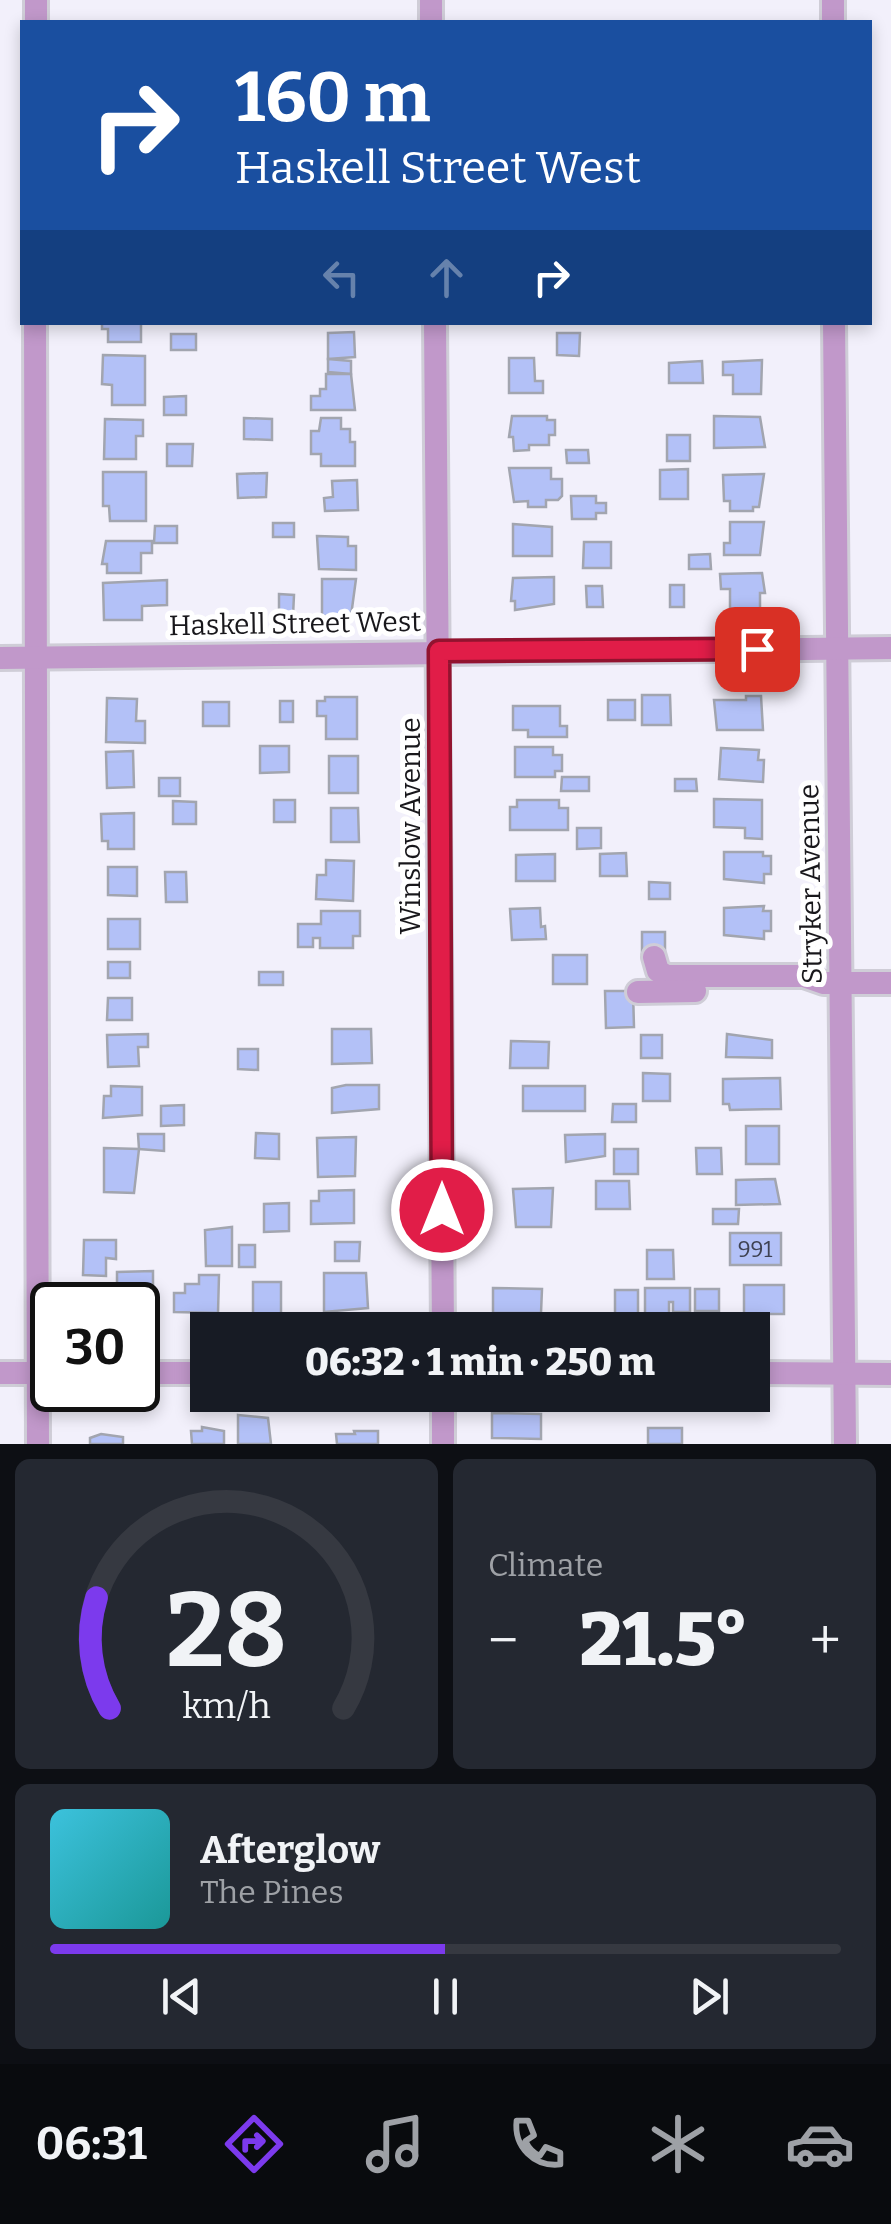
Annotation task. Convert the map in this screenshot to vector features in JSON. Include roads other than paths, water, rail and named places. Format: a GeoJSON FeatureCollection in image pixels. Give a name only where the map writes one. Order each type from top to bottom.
{"type":"FeatureCollection","features":[{"type":"Feature","properties":{"kind":"street"},"geometry":{"type":"LineString","coordinates":[[35,325],[34,657],[44,1282]]}},
{"type":"Feature","properties":{"kind":"street","name":"Winslow Avenue"},"geometry":{"type":"LineString","coordinates":[[435,325],[443,1312]]}},
{"type":"Feature","properties":{"kind":"street","name":"Stryker Avenue"},"geometry":{"type":"LineString","coordinates":[[834,325],[833,983],[844,1444]]}},
{"type":"Feature","properties":{"kind":"street","name":"Haskell Street West"},"geometry":{"type":"LineString","coordinates":[[0,658],[891,648]]}},
{"type":"Feature","properties":{"kind":"street"},"geometry":{"type":"LineString","coordinates":[[654,957],[658,971],[667,976],[804,976],[833,983]]}},
{"type":"Feature","properties":{"kind":"street"},"geometry":{"type":"LineString","coordinates":[[638,992],[891,983]]}},
{"type":"Feature","properties":{"kind":"street"},"geometry":{"type":"LineString","coordinates":[[0,1374],[30,1373]]}},
{"type":"Feature","properties":{"kind":"street"},"geometry":{"type":"LineString","coordinates":[[160,1373],[190,1373]]}},
{"type":"Feature","properties":{"kind":"street"},"geometry":{"type":"LineString","coordinates":[[770,1373],[891,1374]]}},
{"type":"Feature","properties":{"kind":"street"},"geometry":{"type":"LineString","coordinates":[[38,1444],[41,1412]]}},
{"type":"Feature","properties":{"kind":"street"},"geometry":{"type":"LineString","coordinates":[[443,1412],[443,1444]]}}]}
